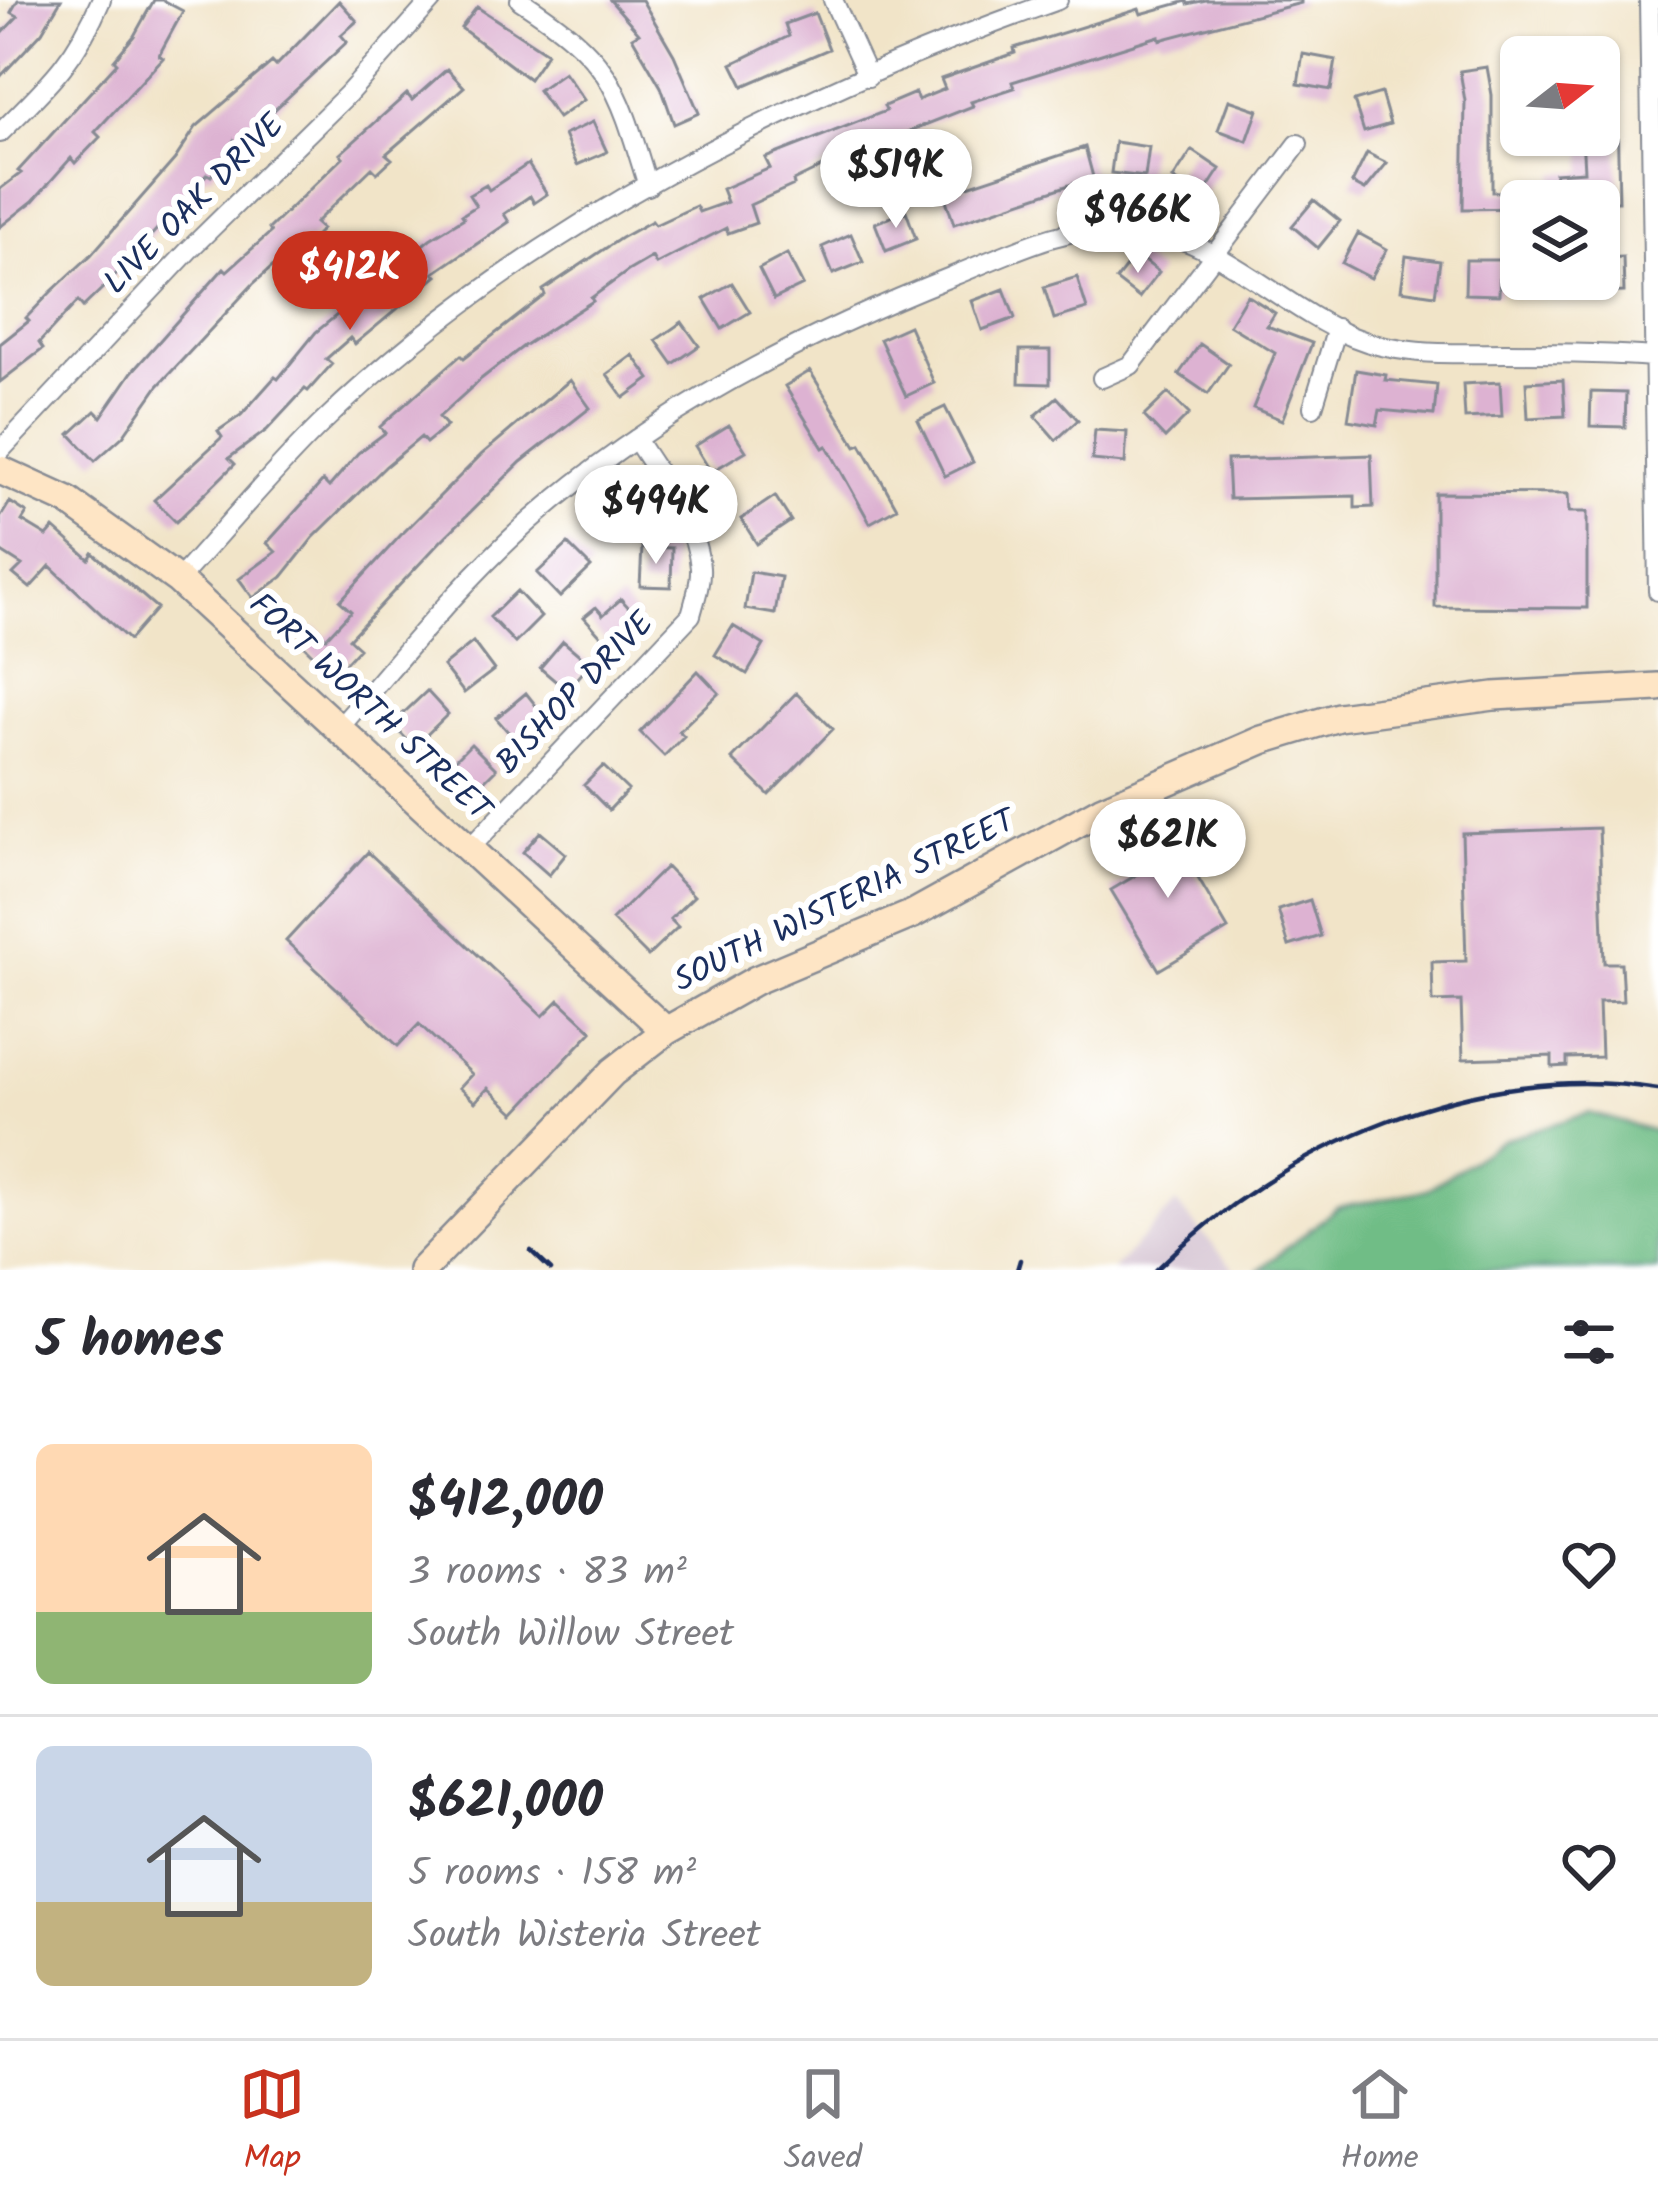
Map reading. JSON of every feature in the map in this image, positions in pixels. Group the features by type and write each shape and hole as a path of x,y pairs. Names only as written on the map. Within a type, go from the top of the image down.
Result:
{"street":[{"path":"0,133 64,69 78,50 100,0"},
{"name":"LIVE OAK DRIVE","path":"0,451 189,250 347,95 432,0"},
{"path":"520,0 586,47 601,65 615,86 648,186"},
{"path":"833,0 868,76"},
{"path":"178,580 320,425 440,322 512,269 648,186 769,122 868,76 1058,0"},
{"path":"1649,0 1658,591"},
{"path":"1102,378 1131,365 1298,144"},
{"path":"338,728 526,524 636,439 757,366 902,297 1022,249 1079,232 1126,227 1167,235 1217,254 1318,321 1392,348 1652,357"},
{"path":"1313,406 1337,328"},
{"name":"BISHOP DRIVE","path":"469,849 691,615 700,567 694,545 636,439"},
{"name":"FORT WORTH STREET","path":"0,470 68,501 178,580 666,1031"},
{"name":"SOUTH WISTERIA STREET","path":"422,1270 571,1114 666,1031 756,980 914,914 1101,810 1262,740 1338,717 1432,703 1658,687"}],"shaded area":[{"path":"1176,1203 1235,1270 1112,1270"}],"green space":[{"path":"1589,1113 1658,1132 1658,1270 1259,1270 1337,1208 1426,1190 1504,1139"}],"building":[{"path":"18,0 61,0 42,32 0,77 0,35 18,16 11,12"},
{"path":"154,0 183,11 159,55 163,58 95,132 100,137 75,163 71,158 33,201 0,227 0,189 21,173 18,171 117,63 114,60"},
{"path":"610,0 642,0 674,55 699,113 674,124 661,87 632,37 639,33"},
{"path":"1206,0 1301,3 1160,40 1159,36 1012,82 1014,88 971,102 973,106 793,181 794,185 750,205 756,223 728,233 726,228 656,264 652,257 481,379 439,417 447,426 426,443 421,437 386,466 313,538 282,577 253,598 239,579 276,552 267,543 323,481 329,487 358,453 385,433 380,427 395,413 461,355 464,358 545,295 543,290 621,238 696,206 699,212 727,202 722,189 770,168 765,158 886,111 884,106 915,93 918,100 945,89 941,79 1015,53 1014,48 1139,9 1141,14"},
{"path":"339,1 357,21 341,35 347,42 238,144 234,140 211,176 207,174 108,283 83,307 78,301 39,343 43,349 0,382 0,344 29,321 26,318 91,255 175,159 196,127 272,62 276,66"},
{"path":"477,7 547,53 529,79 461,28"},
{"path":"815,13 829,49 743,86 732,64 789,36 785,24"},
{"path":"1303,54 1336,60 1331,90 1298,84"},
{"path":"1487,67 1492,95 1492,192 1500,192 1500,208 1463,209 1465,101 1460,71"},
{"path":"447,69 464,87 386,154 392,159 377,173 372,168 315,223 322,229 308,243 304,239 254,283 158,386 123,436 95,461 70,434 95,411 101,417 132,372 224,268 227,271 271,232 343,157 340,154 407,94 412,100"},
{"path":"564,72 584,100 558,118 538,90"},
{"path":"1381,93 1390,124 1364,132 1354,101"},
{"path":"1229,100 1258,110 1247,141 1218,130"},
{"path":"593,122 607,152 577,165 564,135"},
{"path":"1115,142 1149,147 1145,177 1111,173"},
{"path":"1085,147 1093,177 954,224 944,194"},
{"path":"1192,150 1220,169 1201,198 1173,179"},
{"path":"1367,153 1387,163 1365,190 1352,183"},
{"path":"1583,156 1618,156 1619,180 1555,180 1555,173 1584,171"},
{"path":"528,164 547,194 534,203 530,196 504,214 509,222 434,273 437,276 355,344 350,338 326,359 332,364 308,391 229,458 235,464 176,522 154,500 222,437 218,431 278,379 316,332 430,239 464,218 476,206 469,195 486,185 489,190"},
{"path":"1314,200 1340,221 1318,248 1292,226"},
{"path":"906,211 916,239 886,251 875,223"},
{"path":"1358,233 1387,249 1371,278 1342,263"},
{"path":"851,234 863,262 833,274 822,247"},
{"path":"787,254 803,285 774,299 759,269"},
{"path":"1136,254 1159,272 1139,298 1116,280"},
{"path":"1406,256 1440,261 1435,295 1401,290"},
{"path":"1623,257 1624,292 1620,292"},
{"path":"1466,260 1500,260 1499,295 1465,294"},
{"path":"1077,277 1087,309 1054,319 1044,287"},
{"path":"732,283 750,312 722,329 704,299"},
{"path":"1004,289 1015,318 982,330 972,301"},
{"path":"1247,295 1275,313 1267,326 1312,343 1282,420 1253,408 1275,353 1229,325"},
{"path":"682,322 699,346 673,364 656,340"},
{"path":"909,326 934,383 906,396 880,339"},
{"path":"1200,344 1229,364 1208,394 1179,374"},
{"path":"1020,350 1050,350 1050,384 1019,383"},
{"path":"633,355 650,379 624,398 607,374"},
{"path":"1356,370 1386,375 1385,380 1437,385 1434,415 1380,410 1377,425 1348,420"},
{"path":"810,371 856,446 861,444 897,508 870,523 827,446 823,448 785,386"},
{"path":"570,380 590,408 521,462 441,541 349,639 359,648 334,675 301,643 315,628 326,638 351,611 340,601 401,535 482,454"},
{"path":"1563,380 1565,416 1528,418 1526,382"},
{"path":"1500,382 1502,416 1465,418 1463,384"},
{"path":"1591,392 1626,393 1625,427 1590,426"},
{"path":"1168,393 1189,414 1165,438 1144,416"},
{"path":"1057,397 1078,420 1056,440 1035,416"},
{"path":"945,407 973,462 945,476 918,420"},
{"path":"729,425 746,451 711,472 695,446"},
{"path":"1095,430 1127,432 1125,463 1092,460"},
{"path":"1371,455 1373,507 1355,508 1355,496 1229,499 1227,460"},
{"path":"631,483 654,512 629,531 606,502"},
{"path":"1435,493 1568,494 1569,512 1587,512 1587,608 1435,607"},
{"path":"775,496 791,521 757,544 741,519"},
{"path":"10,502 27,513 22,521 47,536 54,528 89,559 93,553 157,608 129,640 50,566 30,588 13,574 22,565 0,551 0,518"},
{"path":"568,544 591,567 560,597 537,573"},
{"path":"642,547 672,548 671,587 640,586"},
{"path":"751,572 781,577 775,614 745,609"},
{"path":"517,591 541,617 515,643 490,617"},
{"path":"621,599 639,619 610,646 584,617 596,607 603,615"},
{"path":"733,626 764,645 747,674 715,655"},
{"path":"563,641 590,664 567,691 540,668"},
{"path":"473,642 494,670 464,693 443,666"},
{"path":"698,671 719,693 679,731 684,736 664,756 640,732"},
{"path":"427,691 448,714 414,747 392,724"},
{"path":"526,693 545,717 516,741 496,718"},
{"path":"796,693 833,729 769,795 732,759"},
{"path":"471,744 496,769 474,791 449,766"},
{"path":"603,766 628,790 609,810 584,785"},
{"path":"1166,824 1228,929 1159,970 1111,890 1145,870 1131,845"},
{"path":"1599,828 1604,963 1621,963 1623,1001 1599,1002 1601,1057 1567,1058 1567,1066 1552,1067 1552,1056 1463,1059 1461,1001 1433,1002 1432,962 1466,961 1462,833"},
{"path":"540,832 566,854 549,875 523,852"},
{"path":"368,852 543,1016 559,1000 592,1031 515,1113 488,1088 475,1102 459,1088 472,1074 419,1024 398,1046 286,941"},
{"path":"666,867 694,896 670,919 678,927 648,956 612,920"},
{"path":"1310,900 1321,936 1289,946 1278,910"}],"railway":[{"path":"1156,1270 1263,1184 1323,1149 1387,1121 1453,1100 1521,1087 1590,1083 1658,1089"},
{"path":"531,1251 551,1270"},
{"path":"1017,1270 1020,1260"}]}
